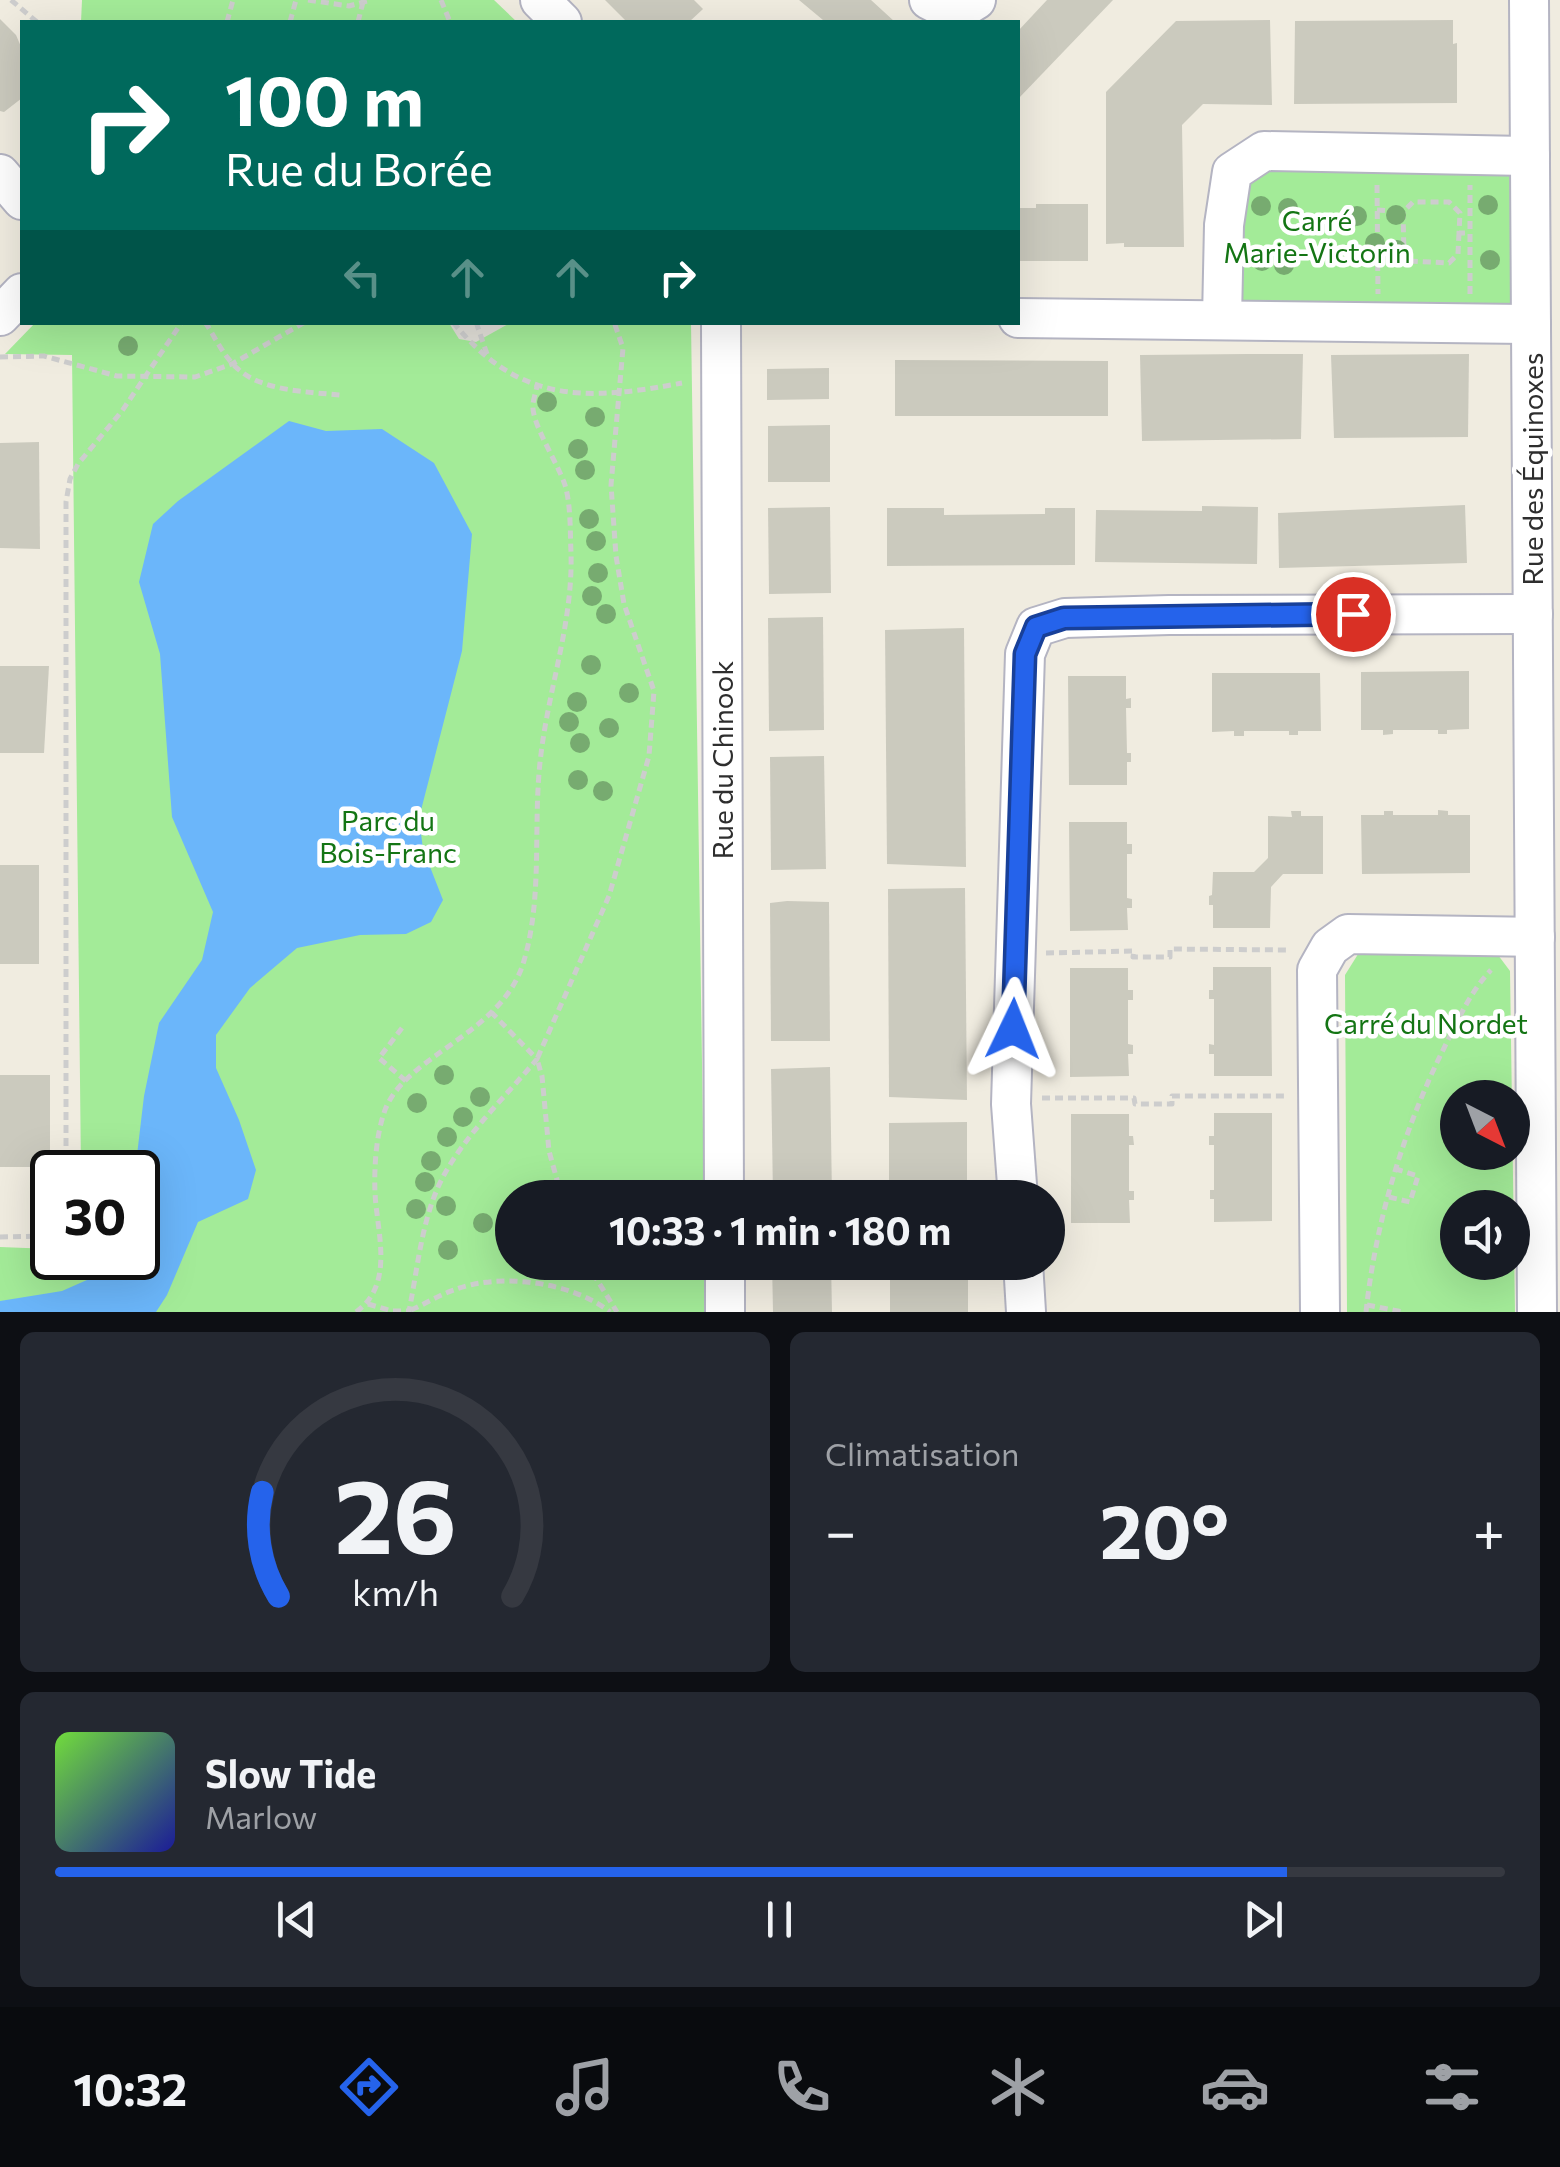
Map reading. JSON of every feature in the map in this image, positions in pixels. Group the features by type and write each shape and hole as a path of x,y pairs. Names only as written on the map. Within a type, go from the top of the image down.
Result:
{"street":[{"path":"540,0 560,20"},
{"path":"929,0 946,10 966,8 976,0"},
{"name":"Rue des Équinoxes","path":"1529,0 1537,1312"},
{"path":"1222,319 1224,225 1232,172 1264,151 1530,156"},
{"path":"0,174 20,198"},
{"path":"0,316 20,295"},
{"path":"1020,318 1531,324"},
{"name":"Rue du Chinook","path":"721,325 724,1180"},
{"path":"1016,1180 1010,1104 1025,654 1036,627 1064,618 1169,615 1533,614"},
{"path":"1320,1312 1317,970 1330,947 1348,934 1535,937"},
{"path":"725,1280 725,1312"},
{"path":"1023,1280 1026,1312"}],"path":[{"path":"12,0 36,20"},
{"path":"308,0 349,6 371,0"},
{"path":"358,20 363,2"},
{"path":"1377,181 1378,298"},
{"path":"1470,184 1470,297"},
{"path":"1378,254 1449,263 1458,250 1460,232 1460,217 1449,202 1413,202 1403,212 1404,255"},
{"path":"1378,210 1403,212"},
{"path":"1460,217 1470,217"},
{"path":"1460,232 1470,233"},
{"path":"1458,250 1470,249"},
{"path":"66,1150 66,502 70,479 78,464 105,433 180,325"},
{"path":"207,325 232,364 249,377 340,395"},
{"path":"0,356 44,356 117,376 195,378 232,364 300,325"},
{"path":"456,325 489,360 514,378 537,386 622,394 682,383"},
{"path":"477,325 489,360"},
{"path":"409,1312 428,1217 443,1177 460,1150 537,1059 610,896 649,756 654,691 624,604 616,556 611,486 624,348 615,325"},
{"path":"356,1312 367,1304 376,1289 382,1262 374,1188 377,1146 386,1108 406,1081 462,1040 505,1000 521,970 530,940 541,750 568,605 571,554 566,488 533,408 537,386"},
{"path":"1038,953 1134,951 1134,957 1170,958 1170,950 1296,950"},
{"path":"1402,1312 1366,1309 1388,1197 1433,1070 1473,990 1500,961"},
{"path":"491,1012 537,1059 549,1151 557,1180"},
{"path":"402,1028 379,1058 406,1081"},
{"path":"1039,1098 1134,1098 1134,1104 1172,1104 1172,1096 1297,1096"},
{"path":"1388,1197 1410,1202 1418,1176 1396,1169"},
{"path":"0,1237 30,1236"},
{"path":"596,1280 614,1312"},
{"path":"367,1304 392,1312 409,1312 457,1288 511,1281 560,1287 594,1298 614,1312"}],"green space":[{"path":"82,0 494,0 515,20 81,20"},
{"name":"Carré Marie-Victorin","path":"1264,151 1530,156 1531,324 1222,319 1224,225"},
{"name":"Parc du Bois-Franc","path":"33,325 691,325 704,1180 495,1180 495,1280 705,1280 706,1312 0,1312 0,1247 30,1248 30,1280 160,1280 160,1150 81,1150 72,355 5,354"},
{"name":"Carré du Nordet","path":"1360,951 1495,951 1510,971 1512,1080 1440,1080 1440,1170 1513,1170 1513,1190 1440,1190 1440,1280 1515,1280 1515,1312 1347,1312 1345,975"}],"shaded area":[{"path":"451,325 506,325 476,342 459,339"}],"water":[{"path":"289,421 326,431 382,429 434,463 472,534 462,651 419,818 423,849 443,900 431,922 406,934 360,935 297,948 250,988 216,1035 216,1068 256,1170 248,1199 198,1222 156,1312 0,1312 0,1301 62,1291 87,1280 160,1280 160,1150 138,1150 144,1096 159,1023 202,960 213,912 172,817 160,654 139,582 153,524 178,501"}],"building":[{"path":"605,0 694,0 703,9 691,20 625,20"},
{"path":"799,0 871,0 893,20 823,20"},
{"path":"1047,0 1113,0 1020,97 1020,29"},
{"path":"0,19 20,44 20,100 0,111"},
{"path":"1270,20 1272,105 1203,104 1182,125 1184,247 1106,244 1106,92 1176,21"},
{"path":"1453,20 1457,103 1294,104 1295,21"},
{"path":"1036,204 1088,204 1088,261 1020,261 1020,208 1036,208"},
{"path":"1303,354 1301,439 1142,441 1140,355"},
{"path":"1469,354 1468,437 1334,438 1331,355"},
{"path":"895,360 1108,361 1108,416 895,416"},
{"path":"829,368 829,399 767,400 767,369"},
{"path":"830,425 830,482 768,482 768,426"},
{"path":"39,442 40,549 0,548 0,443"},
{"path":"1465,505 1467,563 1279,568 1278,513"},
{"path":"1202,506 1258,507 1257,564 1095,562 1096,510 1202,511"},
{"path":"830,507 831,593 769,594 768,508"},
{"path":"887,508 944,508 944,515 1045,514 1045,508 1075,508 1075,565 887,566"},
{"path":"823,617 824,730 769,731 768,618"},
{"path":"964,628 966,867 887,864 885,630"},
{"path":"0,666 49,666 44,753 0,753"},
{"path":"1469,671 1469,729 1447,730 1447,734 1438,734 1438,730 1393,730 1393,734 1383,735 1383,730 1361,730 1361,672"},
{"path":"1212,673 1320,673 1321,731 1289,735 1289,731 1244,731 1244,736 1234,736 1234,731 1212,732"},
{"path":"1068,676 1126,676 1126,699 1131,698 1131,708 1126,708 1127,753 1131,753 1127,785 1069,785"},
{"path":"824,756 826,869 771,870 770,757"},
{"path":"1438,810 1448,811 1448,815 1470,815 1470,873 1362,874 1361,815 1393,811 1393,815 1438,815"},
{"path":"1291,811 1301,811 1301,816 1323,816 1323,874 1283,874 1271,887 1270,928 1213,928 1209,896 1213,872 1254,872 1268,858 1268,816 1292,817"},
{"path":"1069,822 1127,822 1127,844 1132,844 1132,854 1127,854 1127,898 1132,899 1132,908 1127,908 1128,930 1070,931"},
{"path":"0,865 39,865 39,964 0,964"},
{"path":"965,888 967,1100 889,1097 888,889"},
{"path":"829,902 830,1041 771,1041 770,903"},
{"path":"1213,967 1271,967 1272,1076 1214,1076 1214,1054 1209,1054 1209,1044 1214,1045 1214,999 1209,999"},
{"path":"1070,968 1128,968 1128,990 1133,990 1133,1000 1128,1000 1128,1044 1133,1045 1133,1054 1128,1054 1129,1076 1070,1077"},
{"path":"830,1067 832,1180 773,1180 771,1069"},
{"path":"0,1075 50,1075 50,1150 30,1150 30,1167 0,1167"},
{"path":"1214,1113 1272,1113 1272,1221 1214,1222 1210,1190 1214,1190 1214,1145 1209,1145 1209,1136 1214,1136"},
{"path":"1071,1114 1129,1114 1129,1136 1133,1136 1134,1145 1129,1145 1129,1191 1134,1191 1134,1200 1129,1200 1130,1223 1071,1223"},
{"path":"967,1122 967,1180 889,1180 889,1123"},
{"path":"772,1280 831,1280 832,1312 773,1312"},
{"path":"890,1280 968,1280 968,1312 890,1312"}],"route":[{"path":"1013,1029 1025,654 1036,627 1064,618 1353,614"}]}
